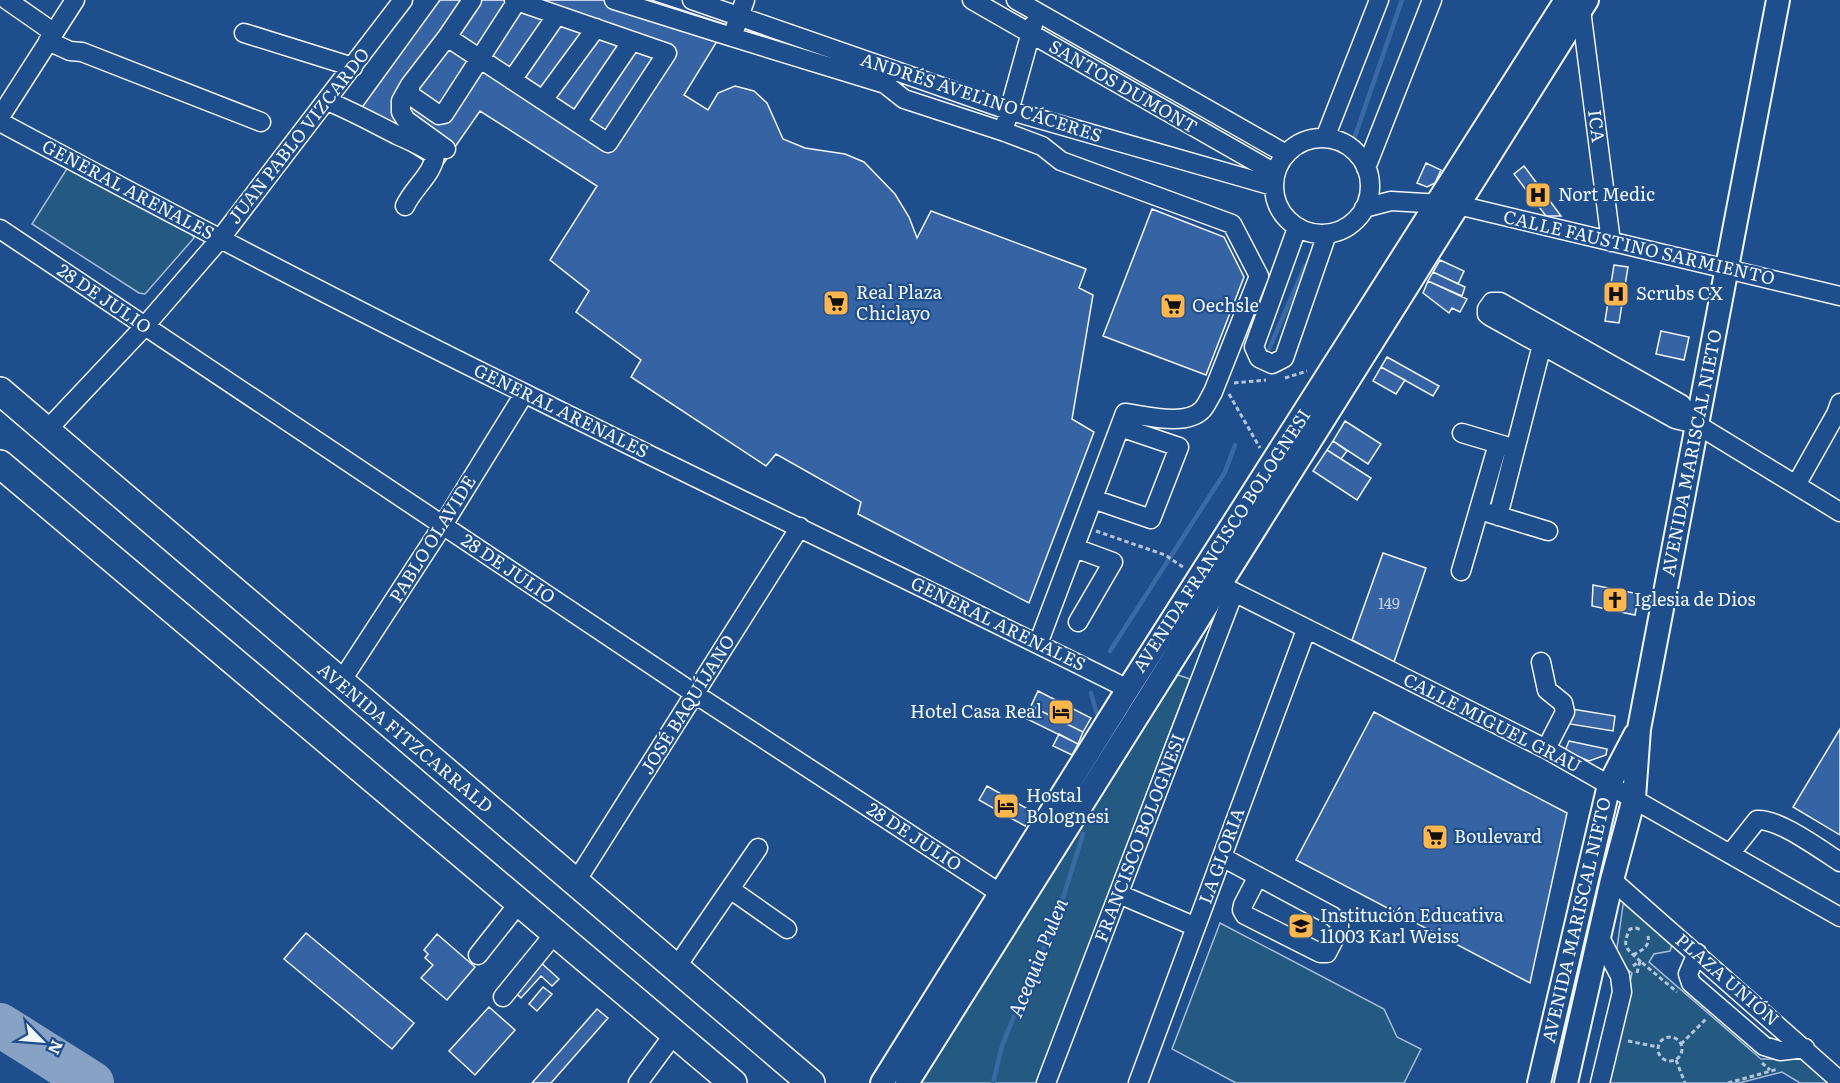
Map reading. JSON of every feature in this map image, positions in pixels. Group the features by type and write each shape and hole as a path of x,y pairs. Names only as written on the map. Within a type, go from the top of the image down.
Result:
{"highway":[{"name":"AVENIDA FITZCARRALD","path":"0,391 811,1083"},
{"path":"0,464 733,1083"}],"main road":[{"name":"AVENIDA MARISCAL NIETO","path":"1566,1083 1612,880 1634,798 1639,729 1778,0"},
{"name":"AVENIDA FRANCISCO BOLOGNESI","path":"882,1083 1009,899 1209,580 1578,3"},
{"name":"AVENIDA FRANCISCO BOLOGNESI","path":"907,1083 1128,688 1209,580 1275,459 1448,204"},
{"name":"AVENIDA MARISCAL NIETO","path":"1539,1083 1609,785 1639,729"}],"street":[{"path":"7,0 70,51 82,52 261,122"},
{"path":"0,117 75,0"},
{"name":"JUAN PABLO VIZCARDO","path":"47,430 144,327 220,239 403,0"},
{"path":"446,148 406,120 401,112 401,101 410,85 472,0"},
{"path":"614,0 885,84 904,99 1042,146 1061,161 1232,224 1259,276 1213,392 1203,409 1189,418 1125,413 1038,644"},
{"name":"ANDRÉS AVELINO CÁCERES","path":"692,0 742,8 1008,110 1274,180"},
{"name":"SANTOS DUMONT","path":"972,0 1274,180"},
{"name":"SANTOS DUMONT","path":"1016,0 1039,6 1286,154"},
{"path":"1325,138 1379,0"},
{"path":"1366,168 1432,0"},
{"path":"410,85 410,94 432,112 439,115 444,114 480,58 516,1 667,53 608,143 480,58 447,37"},
{"name":"ICA","path":"1578,3 1611,242"},
{"path":"1005,132 1008,110 1039,6"},
{"path":"732,37 742,8"},
{"path":"512,80 557,15"},
{"path":"543,100 596,28"},
{"path":"244,33 353,67"},
{"path":"577,122 632,41"},
{"path":"327,101 356,112 435,155 434,164 413,190 405,206"},
{"name":"GENERAL ARENALES","path":"0,122 220,239 524,394 1128,688"},
{"path":"1325,138 1350,147 1360,156 1366,168 1370,186 1364,208 1355,221 1342,230 1327,234 1312,234 1297,228 1287,220 1275,199 1274,180 1286,154 1297,145 1311,139 1325,138"},
{"name":"CALLE FAUSTINO SARMIENTO","path":"1370,186 1840,296"},
{"name":"CALLE FAUSTINO SARMIENTO","path":"1364,208 1391,201 1448,204"},
{"path":"1297,228 1254,347 1259,358 1272,364 1284,358 1327,234"},
{"name":"28 DE JULIO","path":"0,229 695,694 1009,899"},
{"path":"1696,424 1681,404 1500,302 1492,302 1489,305 1487,314 1491,317 1675,419 1696,424 1840,512"},
{"path":"1498,516 1542,345"},
{"name":"PABLO OLAVIDE","path":"340,683 443,525 524,394"},
{"path":"1796,485 1840,403"},
{"path":"1094,499 1150,519 1179,447 1120,427"},
{"path":"1462,433 1516,449"},
{"path":"1461,571 1497,444"},
{"path":"1478,510 1548,531"},
{"name":"JOSÉ BAQUÍJANO","path":"575,883 800,527"},
{"path":"1075,548 1113,562 1078,622"},
{"name":"CALLE MIGUEL GRAU","path":"1209,580 1546,749 1840,917"},
{"name":"FRANCISCO BOLOGNESI","path":"1046,1083 1119,894 1209,580"},
{"name":"LA GLORIA","path":"1138,1083 1306,630"},
{"path":"1541,662 1547,690 1563,703 1565,712 1546,749"},
{"path":"1730,854 1748,829 1757,820 1765,819 1777,823 1840,862"},
{"path":"675,969 758,848"},
{"path":"1222,857 1258,876 1336,918 1339,922 1339,930 1327,953 1320,953 1245,915 1242,910 1243,905 1258,876"},
{"name":"PLAZA UNIÓN","path":"1612,880 1840,1081"},
{"path":"730,889 787,929"},
{"path":"1119,894 1196,927"},
{"path":"478,955 519,903"},
{"path":"503,997 555,933"},
{"path":"1599,936 1627,980 1600,1083"},
{"path":"1697,953 1689,967 1691,982 1764,1046 1780,1051 1805,1048"},
{"path":"638,1083 674,1034"}],"path":[{"path":"1229,394 1261,450 1275,459"},
{"path":"1083,526 1165,555 1209,580"},
{"path":"1633,955 1645,948 1649,942 1648,936 1636,928 1630,929 1625,943 1627,949 1633,955 1640,961 1682,996"},
{"path":"1627,980 1640,961"},
{"path":"1627,980 1640,961"},
{"path":"1681,1044 1719,1006"},
{"path":"1611,1037 1658,1047"},
{"path":"1665,1038 1675,1038 1681,1044 1682,1052 1676,1060 1665,1061 1658,1053 1658,1047 1665,1038"},
{"path":"1676,1060 1685,1083"},
{"path":"1761,1062 1770,1070"},
{"path":"1728,1083 1780,1068"}],"shaded area":[{"path":"68,167 190,231 194,238 145,294 139,293 32,224"},
{"path":"1172,673 1190,679 1037,1083 913,1083"},
{"path":"1631,903 1674,939 1670,951 1654,954 1649,962 1761,1059 1802,1059 1829,1083 1800,1083 1782,1072 1739,1083 1608,1083 1632,973 1623,966 1616,955 1623,905"},
{"path":"1220,923 1384,1009 1397,1037 1421,1049 1404,1083 1236,1083 1172,1049"}],"building":[{"name":"Real Plaza Chiclayo","path":"440,0 651,0 727,25 684,95 708,110 718,93 735,86 754,91 767,103 783,139 805,148 845,154 864,162 895,194 909,217 917,238 931,211 1086,269 1079,288 1093,295 1072,419 1094,432 1029,603 858,514 861,502 776,454 766,466 631,377 641,360 576,312 589,291 550,260 597,186 480,111 439,170 355,117"},
{"path":"1426,163 1441,170 1435,183 1427,187 1417,183"},
{"name":"Nort Medic","path":"1524,166 1561,216 1546,216 1514,174"},
{"name":"Oechsle","path":"1152,209 1224,237 1244,277 1206,375 1103,336"},
{"path":"1440,260 1464,271 1458,284 1433,272"},
{"name":"Scrubs CX","path":"1614,265 1628,267 1619,323 1605,321"},
{"path":"1433,272 1465,287 1462,296 1428,281"},
{"path":"1428,281 1467,299 1460,312 1452,308 1449,313 1423,293"},
{"path":"1661,331 1689,337 1684,360 1656,354"},
{"path":"1387,357 1439,386 1433,396 1381,367"},
{"path":"1381,367 1405,380 1396,394 1373,381"},
{"path":"1345,421 1381,444 1368,464 1333,441"},
{"path":"1333,441 1347,451 1341,459 1327,450"},
{"path":"1327,450 1371,478 1357,500 1313,471"},
{"path":"1383,553 1426,568 1394,662 1352,640"},
{"name":"Iglesia de Dios","path":"1593,585 1639,594 1635,615 1592,606"},
{"name":"Hotel Casa Real","path":"1038,691 1091,718 1083,732 1031,706"},
{"path":"1031,706 1083,732 1078,744 1025,718"},
{"path":"1572,709 1615,716 1613,731 1570,724"},
{"name":"Boulevard","path":"1374,712 1567,813 1530,983 1296,860"},
{"path":"1840,729 1840,835 1793,807"},
{"path":"1059,734 1078,744 1072,755 1053,746"},
{"path":"1569,741 1607,749 1606,755 1589,761 1565,751"},
{"name":"Hostal Bolognesi","path":"987,786 1033,812 1025,826 979,800"},
{"path":"306,933 414,1023 392,1049 284,959"},
{"path":"437,934 475,967 447,1000 421,978 433,965 425,958 428,954 424,950"},
{"path":"539,961 559,979 552,986 541,976 521,998 513,990"},
{"path":"543,987 552,994 537,1011 529,1004"},
{"path":"489,1007 515,1030 475,1075 449,1051"},
{"path":"597,1009 608,1018 551,1083 532,1083"}],"waterway":[{"name":"Acequia Pulen","path":"1354,139 1402,0"},
{"name":"Acequia Pulen","path":"1269,349 1305,266"},
{"name":"Acequia Pulen","path":"1110,651 1225,472 1235,445"},
{"name":"Acequia Pulen","path":"1091,693 1097,714"},
{"name":"Acequia Pulen","path":"993,1083 1002,1046 1033,969 1054,927 1083,834"}],"taxiway":[{"path":"0,1025 92,1083"}],"place":[{"name":"Nort Medic","path":"1538,195"},
{"name":"Scrubs CX","path":"1616,294"},
{"name":"Real Plaza Chiclayo","path":"836,303"},
{"name":"Oechsle","path":"1173,306"},
{"name":"Iglesia de Dios","path":"1615,600"},
{"name":"Hotel Casa Real","path":"1061,712"},
{"name":"Hostal Bolognesi","path":"1006,806"},
{"name":"Boulevard","path":"1435,837"},
{"name":"Institución Educativa 11003 Karl Weiss","path":"1301,926"}]}
